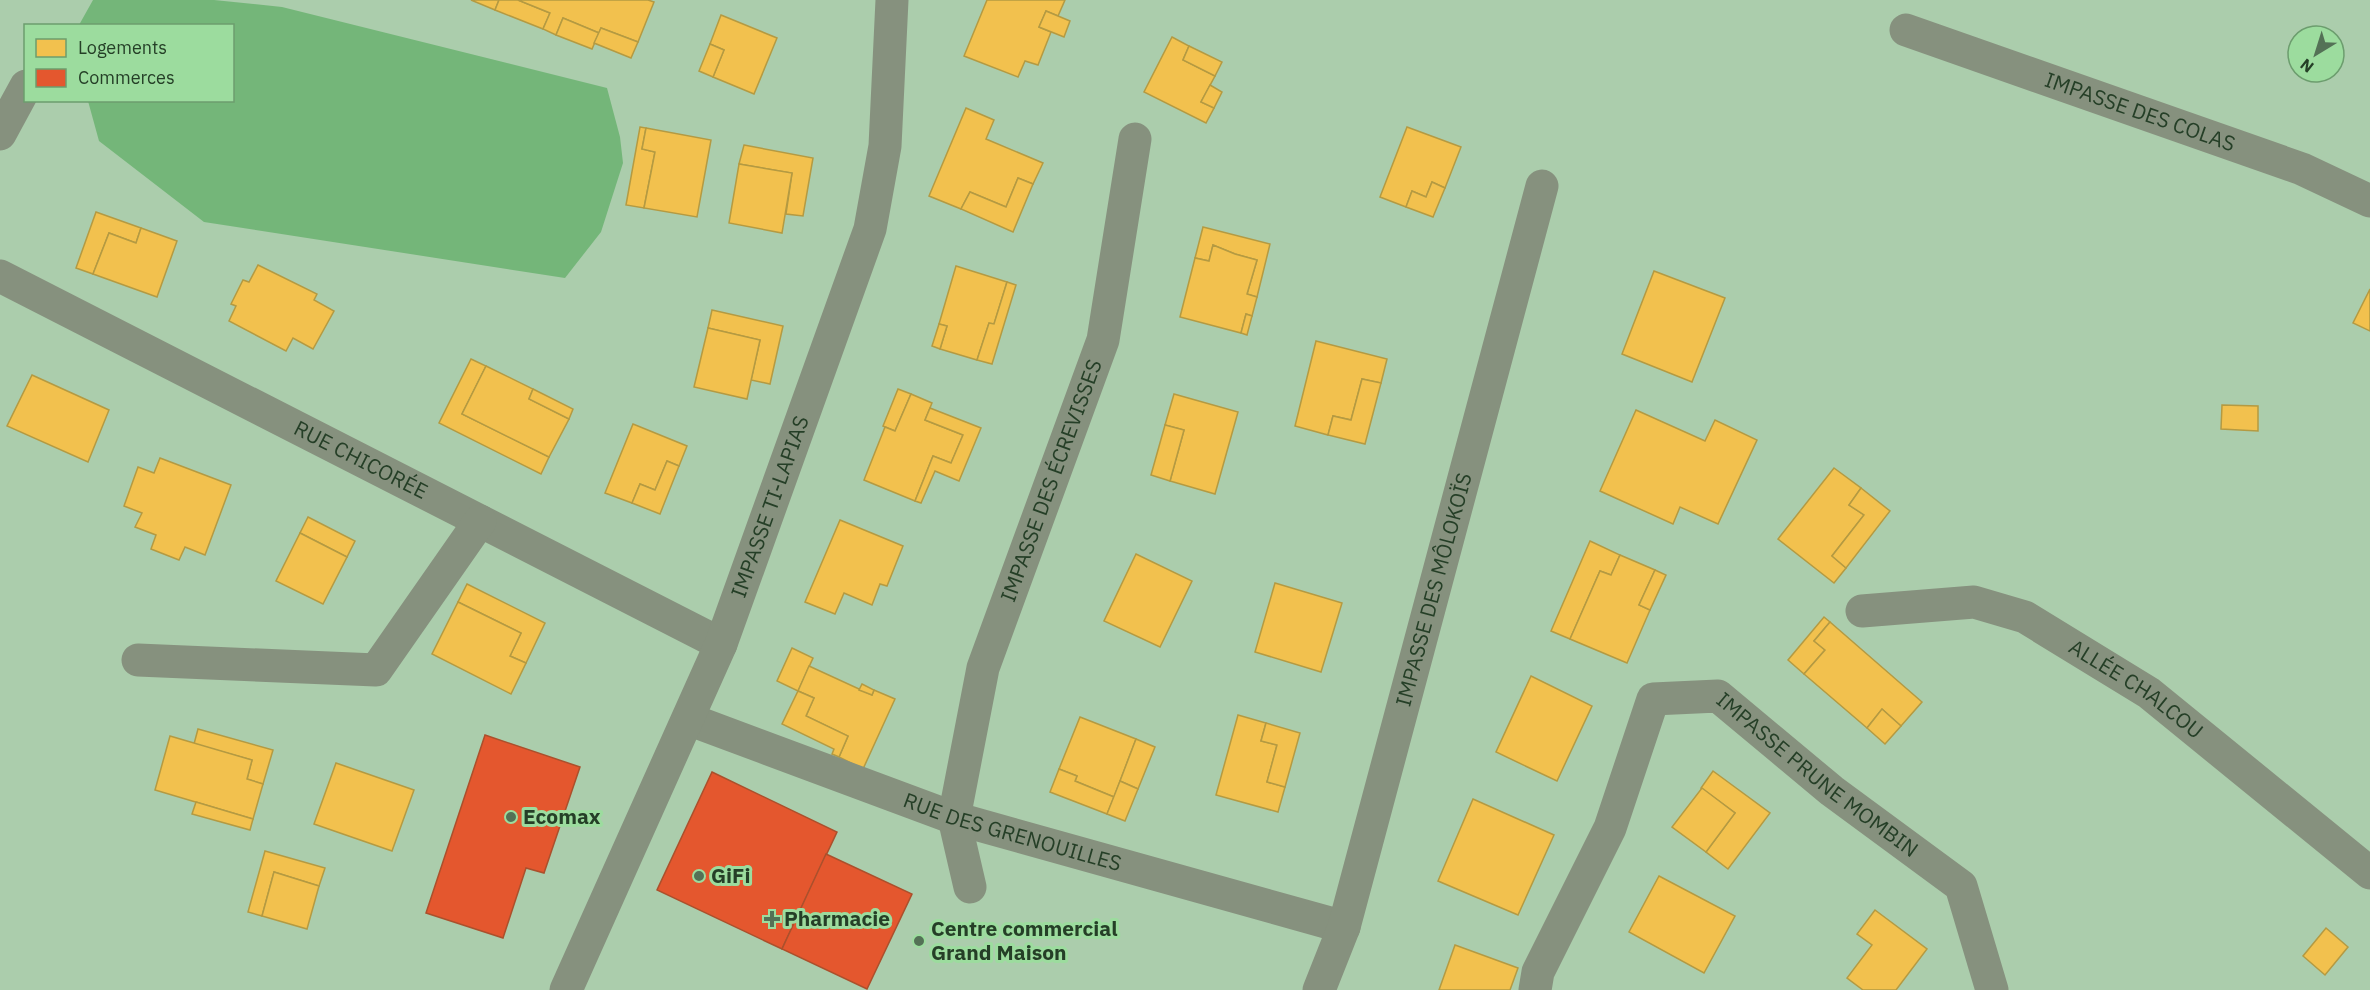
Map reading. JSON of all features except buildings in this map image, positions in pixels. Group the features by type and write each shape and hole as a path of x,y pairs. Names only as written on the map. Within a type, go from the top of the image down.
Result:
{"street":[{"name":"IMPASSE TI-LAPIAS","path":"566,990 721,644 870,230 885,146 892,0"},
{"name":"IMPASSE DES COLAS","path":"1906,30 2302,168 2370,201"},
{"path":"0,134 24,90"},
{"name":"IMPASSE DES ÉCREVISSES","path":"954,818 983,668 1103,340 1136,139"},
{"name":"IMPASSE DES MÔLOKOÏS","path":"1319,990 1344,927 1542,186"},
{"name":"RUE CHICORÉE","path":"0,276 721,644"},
{"path":"138,660 376,670 480,521"},
{"name":"ALLÉE CHALCOU","path":"1862,612 1974,602 2025,617 2149,693 2370,873"},
{"name":"IMPASSE PRUNE MOMBIN","path":"1535,990 1538,972 1610,828 1653,699 1718,696 1832,791 1961,886 1992,990"},
{"name":"RUE DES GRENOUILLES","path":"687,719 954,818 1344,927"},
{"path":"954,818 970,887"}],"shaded area":[{"path":"93,0 214,0 282,7 607,88 620,137 623,163 601,232 565,278 204,222 99,141 88,102 234,102 234,24 80,24"}],"place":[{"name":"Ecomax","path":"511,817"},
{"name":"GiFi","path":"699,876"},
{"name":"Pharmacie","path":"772,919"},
{"name":"Centre commercial Grand Maison","path":"919,941"}]}
